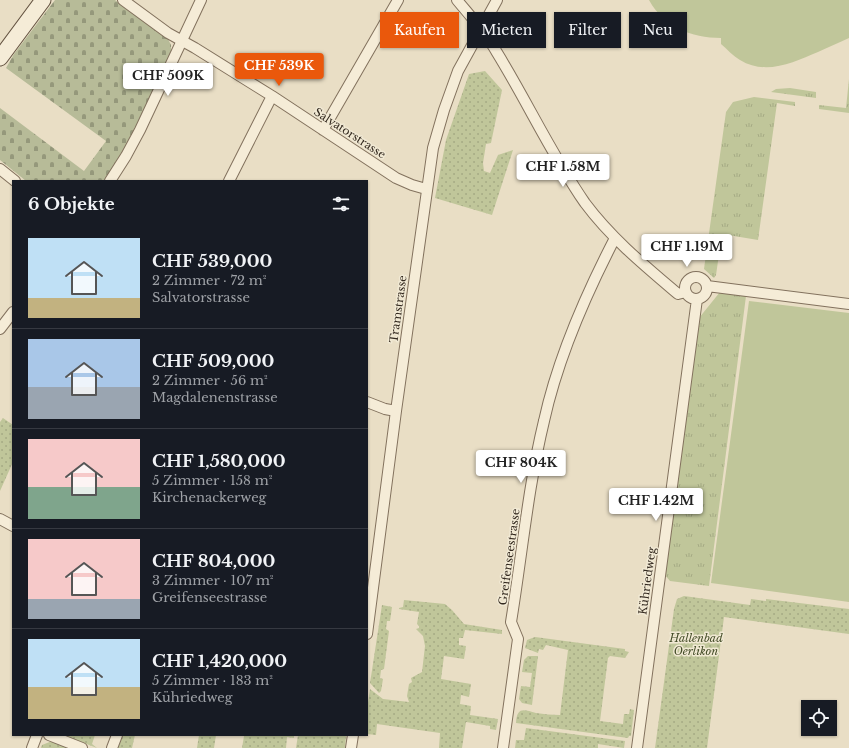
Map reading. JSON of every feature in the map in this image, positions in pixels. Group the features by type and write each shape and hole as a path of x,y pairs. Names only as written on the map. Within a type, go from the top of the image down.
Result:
{"street":[{"path":"0,58 43,0"},
{"name":"Salvatorstrasse","path":"123,0 168,33 272,96 396,178 426,189"},
{"path":"111,180 140,130 183,42 201,0"},
{"path":"323,130 398,0"},
{"path":"457,0 467,12"},
{"name":"Tramstrasse","path":"490,12 497,0"},
{"name":"Tramstrasse","path":"368,626 426,189 433,148 444,110 458,71 471,48"},
{"path":"495,48 557,158 586,203 615,238 678,294 686,292"},
{"path":"230,180 272,96"},
{"path":"0,170 14,180"},
{"name":"Greifenseestrasse","path":"503,748 518,639 512,622 532,479 544,420 569,340 594,279 615,238"},
{"path":"694,277 701,277 706,282 707,286 704,296 697,299 690,297 686,292 686,283 689,279 694,277"},
{"path":"707,286 849,304"},
{"name":"Kühriedweg","path":"637,748 697,299"},
{"path":"0,329 12,313"},
{"path":"368,402 384,409 396,411"},
{"path":"32,748 37,736"},
{"path":"52,736 82,748"},
{"path":"112,748 117,736"},
{"path":"351,748 353,736"}],"green space":[{"path":"55,0 115,0 168,39 171,45 171,54 138,126 122,155 105,180 25,180 0,160 0,108 84,171 106,141 6,68 14,54"},
{"path":"649,0 849,0 849,38 790,63 780,66 760,67 750,65 735,57 721,44 721,38 699,36 687,32 687,12 658,12"},
{"path":"485,71 502,90 491,143 486,144 483,163 484,171 490,173 498,155 513,150 492,215 435,198 446,140 469,74"},
{"path":"849,79 849,113 819,109 819,105 846,108"},
{"path":"790,88 816,92 816,98 771,92 776,89"},
{"path":"754,97 795,102 795,106 777,103 758,240 722,234 716,275 714,278 704,269 726,112 733,102"},
{"path":"720,292 746,296 709,586 670,581 664,574 699,318"},
{"path":"749,301 849,313 849,602 711,583"},
{"path":"3,418 12,424 12,464 0,491 0,422"},
{"name":"Hallenbad Oerlikon","path":"684,596 750,605 751,599 766,601 766,599 849,609 849,634 724,617 707,748 655,748 674,609 677,599"},
{"path":"404,600 445,604 464,624 502,630 502,634 465,630 463,638 459,638 459,645 466,646 464,659 444,656 441,679 471,684 469,697 461,695 460,704 471,706 470,715 498,719 496,730 490,729 490,726 466,722 462,748 439,748 440,733 377,724 376,735 368,734 368,702 370,689 383,699 409,702 407,696 409,684 412,682 411,678 422,672 425,646 423,636 416,629 419,628 417,624 419,612 399,609 403,607"},
{"path":"382,605 392,607 390,621 387,621 386,629 389,631 384,669 381,670 380,678 383,679 381,691 379,693 370,683"},
{"path":"535,637 625,649 625,651 629,652 625,658 610,656 608,658 600,721 623,724 624,714 629,714 630,709 634,710 631,736 628,738 516,723 518,714 522,710 542,714 560,715 568,650 546,645 543,650 539,649 538,653 525,648 527,640"},
{"path":"528,656 538,656 532,705 522,703 519,699 521,686 530,687 532,673 522,672 524,660"},
{"path":"526,728 625,741 624,748 598,744 598,748 515,748 516,740 524,740"},
{"path":"66,736 95,736 92,744 97,748"},
{"path":"116,736 135,736 132,748 115,748"},
{"path":"199,736 216,736 214,748 197,748"},
{"path":"244,736 294,736 294,738 287,737 286,748 242,748"},
{"path":"298,736 346,736 345,748 296,748"},
{"path":"52,741 68,748 41,748 42,745"}]}
